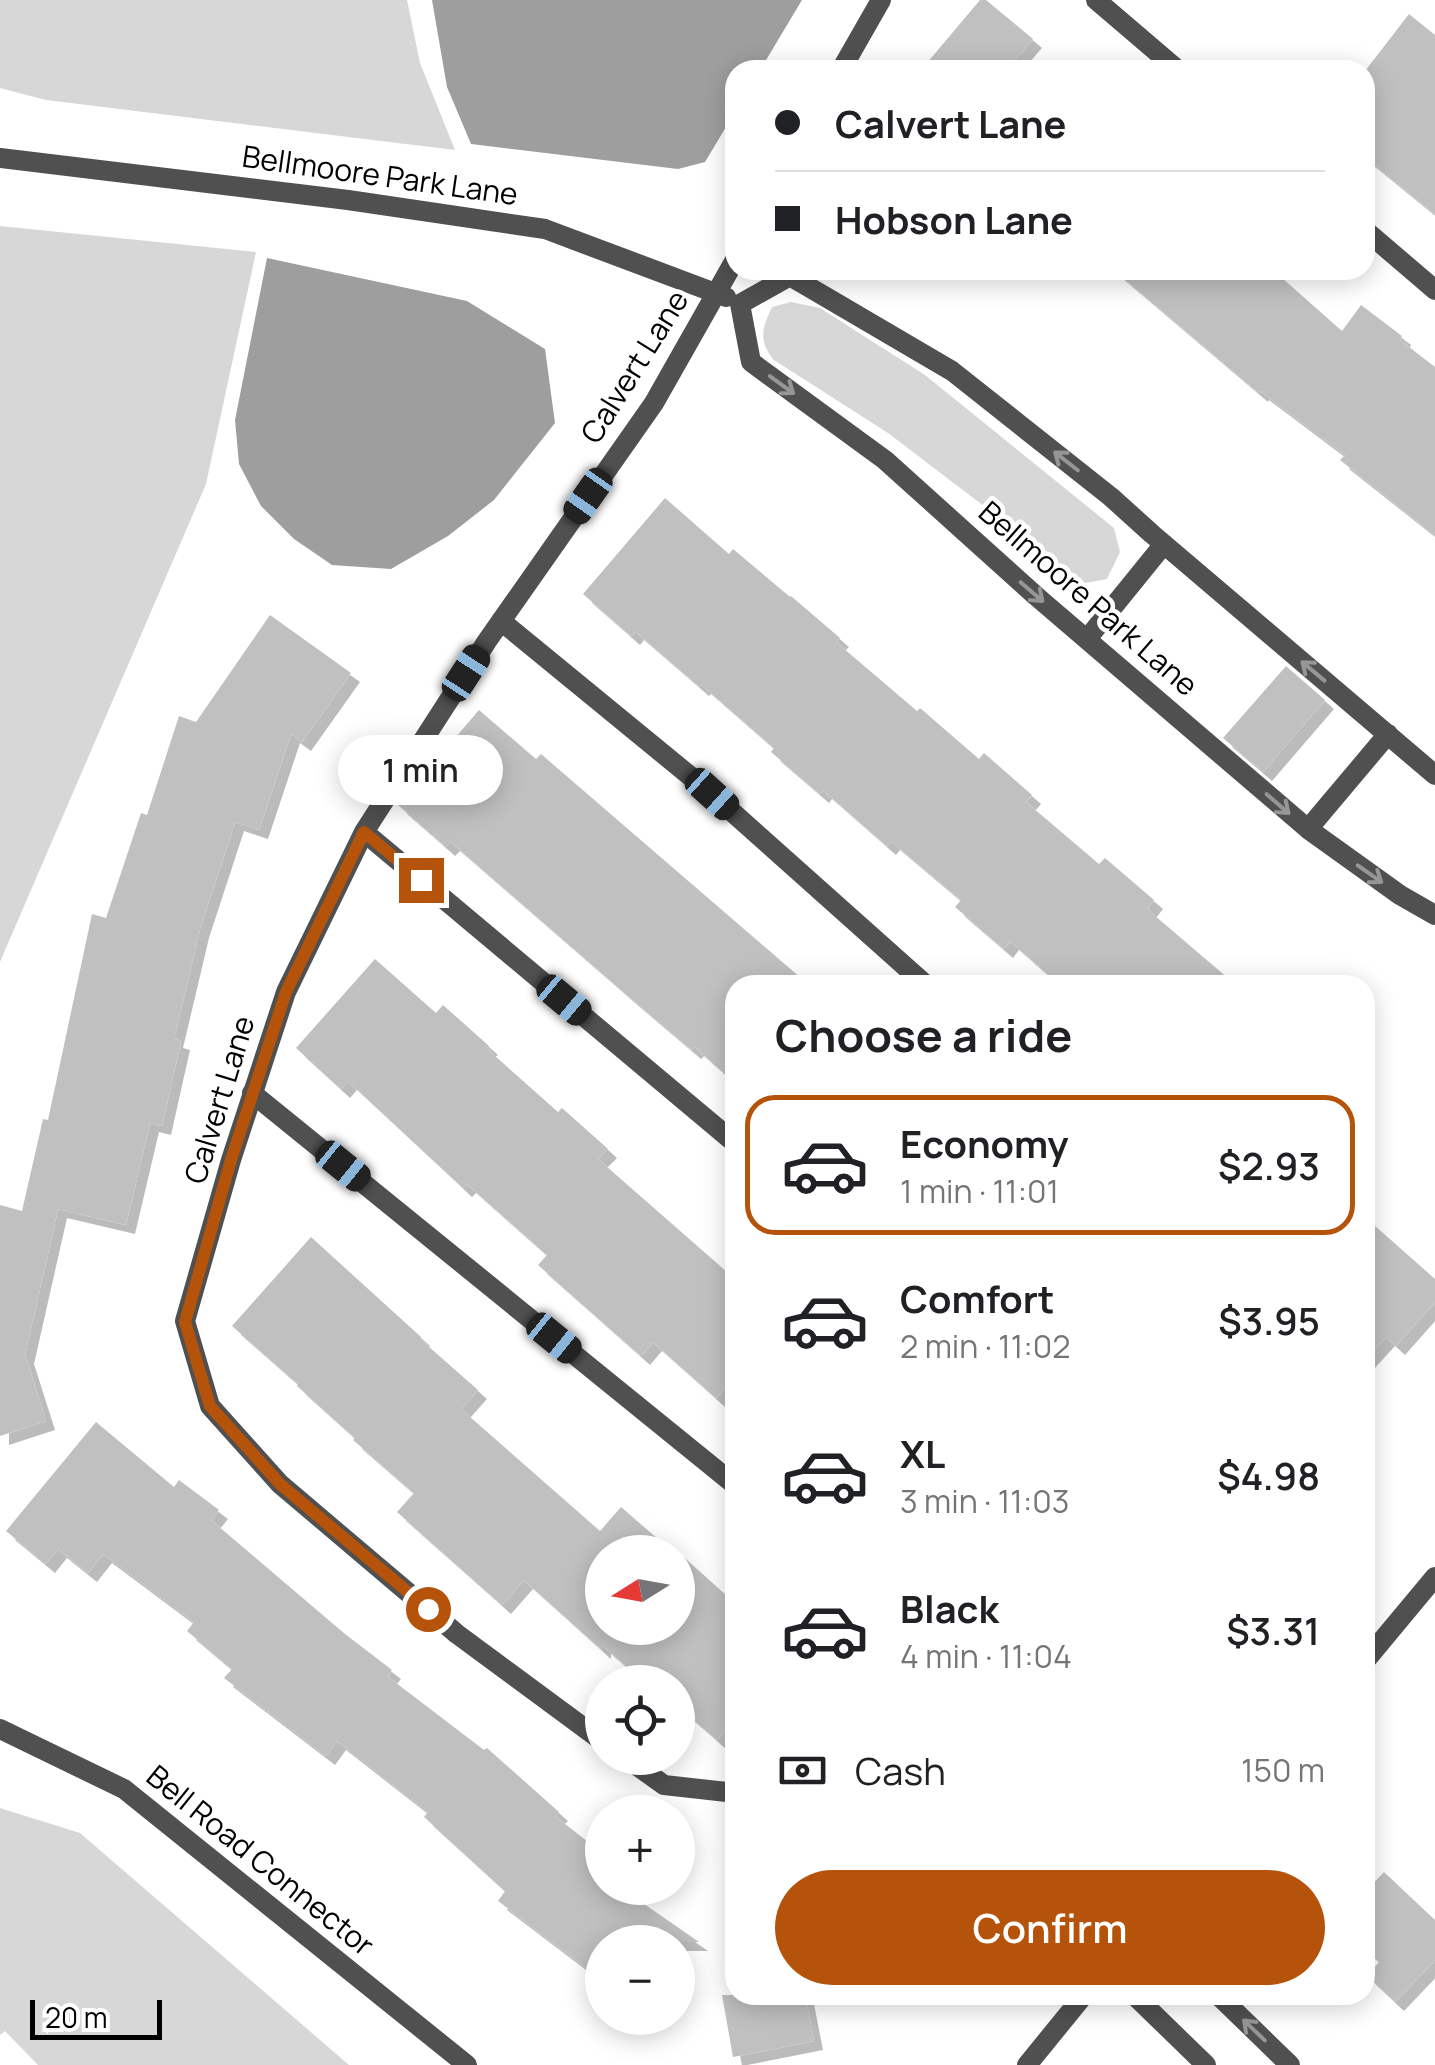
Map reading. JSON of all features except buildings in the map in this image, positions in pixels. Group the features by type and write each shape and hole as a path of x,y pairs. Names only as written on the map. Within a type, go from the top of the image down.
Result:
{"street":[{"path":"847,60 880,0"},
{"path":"1096,0 1166,60"},
{"name":"Bellmoore Park Lane","path":"0,158 348,200 545,229 740,304 751,362 885,460 1308,830 1435,914"},
{"path":"1375,239 1435,290"},
{"name":"Calvert Lane","path":"585,1727 458,1634 280,1484 210,1406 185,1322 286,992 364,832 501,621 654,403 725,278"},
{"path":"740,304 783,280"},
{"path":"797,280 952,371 1111,497 1435,775"},
{"path":"1087,639 1164,544"},
{"path":"501,621 712,794 915,975"},
{"path":"1308,830 1388,734"},
{"path":"364,832 725,1135"},
{"path":"252,1093 725,1477"},
{"path":"1375,1649 1435,1577"},
{"name":"Bell Road Connector","path":"0,1729 124,1789 467,2065"},
{"path":"650,1775 664,1785 725,1792"},
{"path":"1028,2065 1076,2005"},
{"path":"1144,2005 1206,2065"},
{"path":"1228,2005 1290,2065"}],"shaded area":[{"path":"0,0 407,0 420,63 455,150 46,100 0,88"},
{"path":"432,0 802,0 766,60 725,60 725,129 705,162 678,169 471,144 447,87"},
{"path":"0,226 256,252 206,484 0,962"},
{"path":"267,258 467,301 545,349 555,423 494,500 448,536 391,569 332,565 294,539 261,506 239,464 235,420"},
{"path":"791,302 820,308 925,375 1114,528 1120,552 1107,579 1080,584 888,433 774,360 764,340 766,321 772,307"},
{"path":"0,1808 80,1833 349,2065 38,2065 5,2031 0,2035"}],"route":[{"path":"421,880 364,832 286,992 231,1160 185,1322 210,1406 280,1484 428,1609"}]}
